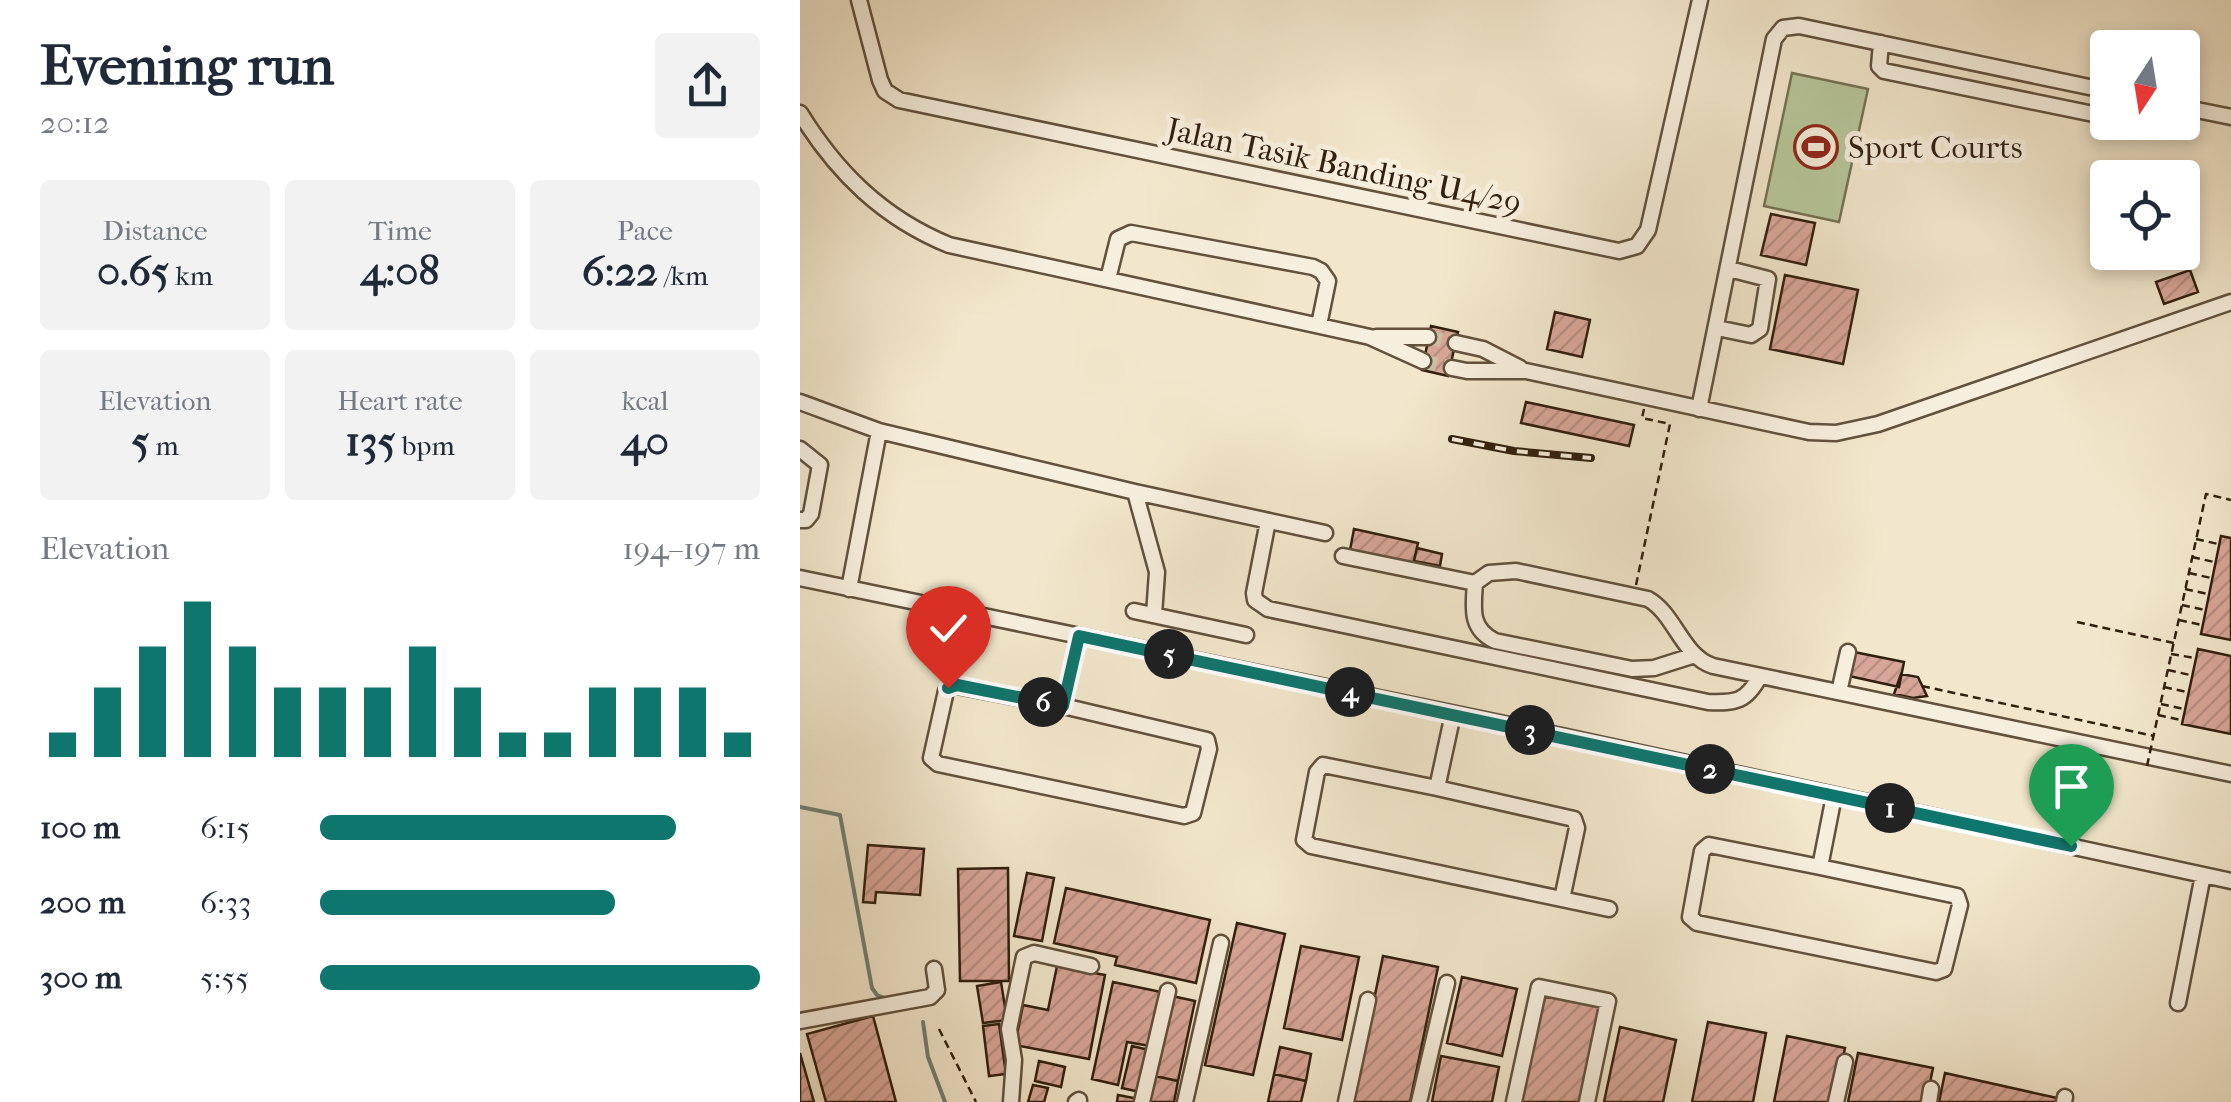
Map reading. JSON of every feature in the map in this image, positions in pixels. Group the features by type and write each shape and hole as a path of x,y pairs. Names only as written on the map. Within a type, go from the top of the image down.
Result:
{"street":[{"name":"Jalan Tasik Banding U4/29","path":"859,0 880,80 885,91 899,100 1619,251 1637,246 1648,230 1700,0"},
{"path":"1699,409 1774,38 1783,28 1799,26 2090,87"},
{"path":"1881,44 1879,66 1884,70 2090,113"},
{"path":"2200,111 2231,117"},
{"path":"800,113 840,170 872,201 905,224 948,245 1370,337 1423,362"},
{"path":"1108,279 1118,239 1142,232 1314,267 1328,281 1320,325"},
{"path":"1717,328 1752,335 1760,330 1768,279 1729,269"},
{"path":"1452,368 1526,372 1810,432 1836,434 1859,430 2231,302"},
{"path":"1370,337 1428,337"},
{"path":"1456,343 1483,350 1526,372"},
{"path":"800,402 879,431 1325,534"},
{"path":"849,589 879,431"},
{"path":"800,449 820,465 811,514 800,520"},
{"path":"1135,492 1157,572 1154,616"},
{"path":"1268,521 1254,593 1255,600 1268,609 1708,702 1740,700 1751,692 1760,676"},
{"path":"1343,556 1475,584"},
{"path":"1475,584 1489,573 1516,571 1648,599 1659,606 1704,663 2231,774"},
{"path":"800,578 2231,881"},
{"path":"1475,584 1474,618 1484,636 1495,641 1632,670 1654,668 1694,655"},
{"path":"1134,611 1246,635"},
{"path":"1063,706 1079,636"},
{"path":"1839,692 1848,652"},
{"path":"952,685 1063,706 1207,740 1210,749 1193,813 1184,816 938,764 931,758 946,692 952,685"},
{"path":"1437,788 1453,714"},
{"path":"1562,899 1576,828 1574,819 1323,765 1317,772 1304,840 1311,846 1609,909"},
{"path":"1820,866 1834,796"},
{"path":"1709,844 1820,866 1957,896 1960,905 1944,969 1936,972 1697,923 1690,917 1702,851 1709,844"},
{"path":"2178,1003 2203,875"},
{"path":"1186,1102 1221,943"},
{"path":"1011,1102 1014,1060 1008,1029 1024,957 1034,953 1090,966"},
{"path":"800,1021 930,997 937,990 934,968"},
{"path":"1420,1102 1446,983"},
{"path":"1514,1102 1539,987 1608,1001 1587,1102"},
{"path":"1142,1102 1168,992"},
{"path":"1346,1102 1368,1000"},
{"path":"1836,1102 1845,1062"}],"path":[{"path":"1636,586 1670,424 1642,418"},
{"path":"2147,766 2206,494 2231,500"},
{"path":"2196,539 2218,544"},
{"path":"2192,557 2214,562"},
{"path":"2189,573 2211,578"},
{"path":"2186,589 2208,594"},
{"path":"2182,605 2204,610"},
{"path":"2178,620 2202,625"},
{"path":"2077,622 2174,643"},
{"path":"2172,654 2194,658"},
{"path":"2168,670 2190,676"},
{"path":"1922,686 2154,736"},
{"path":"2164,687 2187,692"},
{"path":"2161,704 2184,709"},
{"path":"2158,716 2181,720"},
{"path":"939,1029 976,1102"}],"green space":[{"name":"Sport Courts","path":"1792,73 1868,89 1839,222 1764,206"}],"building":[{"path":"1771,214 1815,223 1806,265 1761,255"},
{"path":"2190,270 2198,292 2164,304 2156,282"},
{"path":"1785,275 1858,290 1843,364 1770,349"},
{"path":"1555,312 1590,320 1582,357 1547,349"},
{"path":"1431,326 1458,332 1448,376 1422,370"},
{"path":"1526,402 1634,425 1629,446 1521,423"},
{"path":"1354,529 1418,543 1413,564 1350,550"},
{"path":"2221,536 2231,538 2231,640 2201,634"},
{"path":"1417,548 1442,554 1440,566 1414,561"},
{"path":"2198,649 2231,656 2231,734 2182,724"},
{"path":"1854,652 1904,662 1899,687 1849,676"},
{"path":"1901,674 1918,677 1927,696 1894,694"},
{"path":"868,845 924,849 920,895 876,892 875,903 863,902"},
{"path":"1008,868 1009,981 960,981 958,869"},
{"path":"1027,873 1054,878 1042,941 1014,936"},
{"path":"1066,888 1210,920 1196,983 1115,965 1117,957 1054,943"},
{"path":"1237,923 1285,934 1253,1075 1205,1065"},
{"path":"1301,946 1359,957 1342,1040 1284,1028"},
{"path":"1383,956 1438,967 1410,1102 1353,1102"},
{"path":"1057,966 1105,975 1089,1059 1015,1045 1023,1005 1048,1010"},
{"path":"1462,977 1517,989 1502,1056 1447,1043"},
{"path":"1001,982 1007,1020 983,1023 977,986"},
{"path":"1113,982 1161,992 1150,1046 1127,1042 1118,1085 1092,1079"},
{"path":"1541,991 1602,1004 1581,1102 1517,1102"},
{"path":"1172,996 1195,1001 1178,1081 1155,1076"},
{"path":"873,1016 896,1102 826,1102 807,1034"},
{"path":"1708,1022 1766,1033 1753,1102 1692,1102"},
{"path":"999,1024 1006,1074 989,1076 983,1026"},
{"path":"1620,1027 1676,1040 1663,1102 1604,1102"},
{"path":"1787,1036 1845,1048 1834,1102 1774,1102"},
{"path":"1132,1046 1149,1050 1140,1092 1122,1088"},
{"path":"1280,1047 1311,1054 1306,1081 1274,1074"},
{"path":"800,1053 814,1102 800,1102"},
{"path":"1858,1053 1933,1068 1926,1102 1848,1102"},
{"path":"1441,1056 1499,1067 1492,1102 1432,1102"},
{"path":"1039,1061 1065,1067 1061,1087 1035,1081"},
{"path":"1945,1073 2057,1098 2056,1102 1939,1102"},
{"path":"1274,1074 1306,1081 1301,1102 1268,1102"},
{"path":"1155,1076 1178,1081 1174,1102 1149,1102"},
{"path":"1033,1085 1048,1088 1044,1102 1028,1102"},
{"path":"1118,1095 1139,1099 1139,1102 1117,1102"}],"waterway":[{"path":"800,807 840,815 872,988 885,998"},
{"path":"923,1022 928,1057 945,1102"}],"tunnel":[{"path":"1428,337 1456,343"},
{"path":"1423,361 1452,368"}],"railway":[{"path":"1452,439 1514,451 1591,458"}],"place":[{"name":"Sport Courts","path":"1816,147"}],"route":[{"path":"948,688 957,685 1063,706 1079,636 2071,846"}]}
